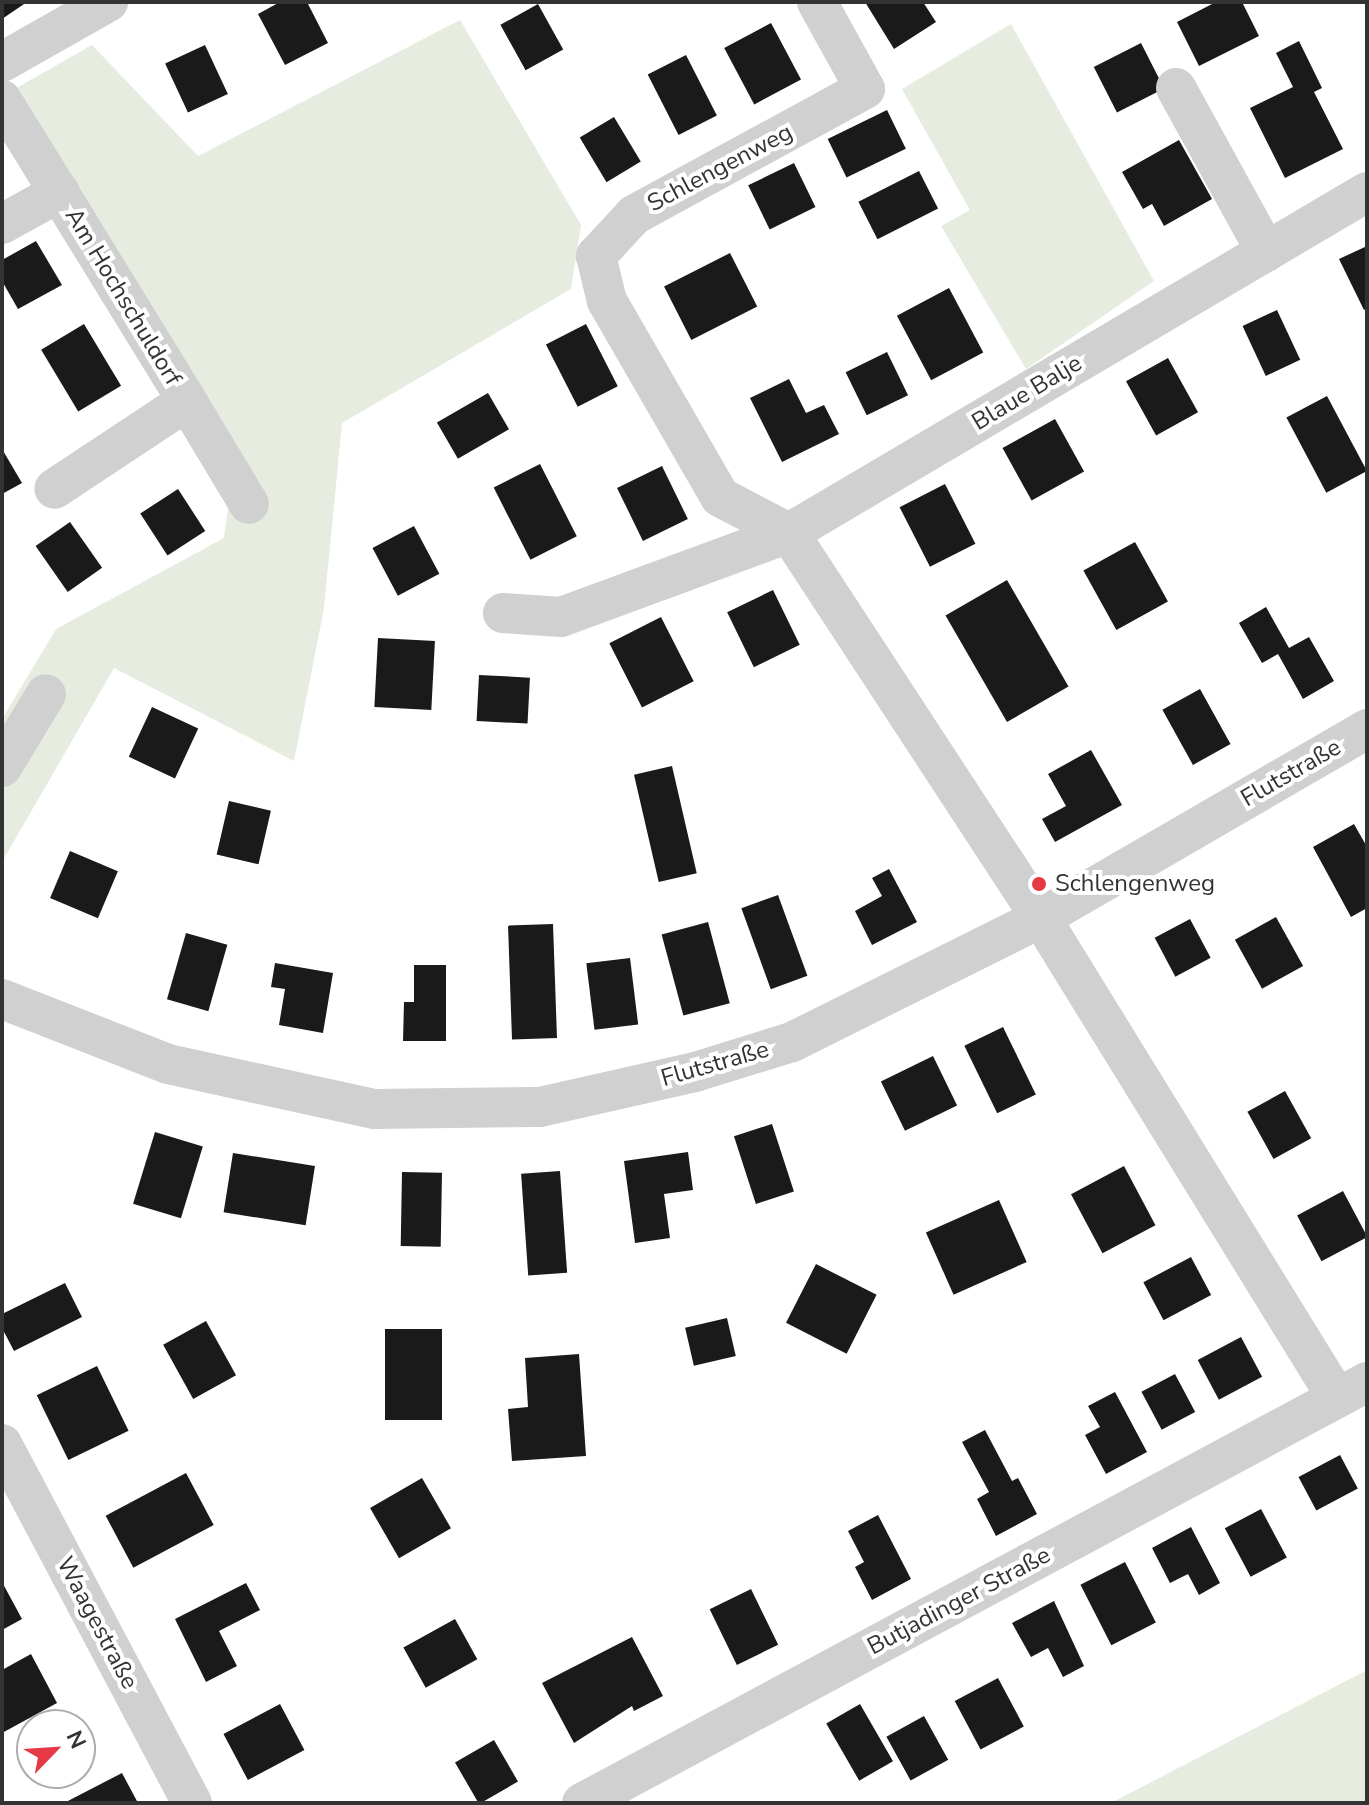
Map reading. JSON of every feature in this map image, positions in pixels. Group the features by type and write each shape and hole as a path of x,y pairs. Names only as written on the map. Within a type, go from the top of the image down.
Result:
{"street":[{"path":"2,62 108,2"},
{"name":"Schlengenweg","path":"817,2 865,89 634,215 596,256 607,301 720,497 789,533 1041,918"},
{"path":"1176,88 1266,252"},
{"name":"Am Hochschuldorf","path":"2,100 249,504"},
{"name":"Am Hochschuldorf","path":"2,224 60,192"},
{"name":"Blaue Balje","path":"789,533 1367,192"},
{"name":"Am Hochschuldorf","path":"54,489 187,401"},
{"path":"503,613 561,617 789,533"},
{"path":"2,767 46,694"},
{"name":"Flutstraße","path":"2,999 168,1064 374,1109 540,1107 695,1072 792,1042 1041,918 1367,729"},
{"name":"Butjadinger Straße","path":"582,1803 1352,1390 1041,918"},
{"name":"Waagestraße","path":"2,1444 192,1803"}],"shaded area":[{"path":"460,20 581,225 571,289 342,423 324,608 294,761 114,668 2,862 2,719 56,629 224,538 236,449 18,87 92,45 198,156"},
{"path":"1011,24 1154,281 1026,369 941,226 970,210 902,89"},
{"path":"1367,1670 1367,1803 1111,1803"}],"building":[{"path":"2,2 27,2 2,19"},
{"path":"280,2 307,2 328,43 285,65 258,14"},
{"path":"865,2 923,2 936,22 894,49"},
{"path":"1216,2 1242,2 1259,36 1199,66 1177,22"},
{"path":"538,4 563,49 526,70 500,25"},
{"path":"771,23 801,80 754,104 724,48"},
{"path":"1299,41 1322,88 1314,92 1343,149 1285,178 1250,108 1293,87 1276,53"},
{"path":"1141,43 1164,88 1117,113 1094,67"},
{"path":"205,45 228,94 188,113 165,64"},
{"path":"686,55 717,116 679,135 648,75"},
{"path":"887,110 906,149 847,178 828,139"},
{"path":"614,117 641,162 606,182 580,138"},
{"path":"1179,140 1212,199 1164,226 1152,204 1143,209 1122,172"},
{"path":"794,163 815,207 770,229 748,185"},
{"path":"919,171 938,208 877,239 858,202"},
{"path":"36,241 62,285 18,309 2,281 2,260"},
{"path":"1367,246 1367,308 1364,310 1339,259"},
{"path":"730,253 757,306 691,340 664,287"},
{"path":"949,288 983,352 931,380 897,316"},
{"path":"1277,310 1300,360 1266,376 1243,326"},
{"path":"84,324 121,386 78,411 41,350"},
{"path":"586,324 618,386 578,407 546,344"},
{"path":"887,352 908,395 867,415 846,372"},
{"path":"1168,358 1198,412 1156,435 1126,381"},
{"path":"789,379 806,413 824,405 839,434 782,462 750,398"},
{"path":"488,393 509,429 458,459 437,423"},
{"path":"1327,396 1367,471 1326,493 1286,418"},
{"path":"1055,419 1084,471 1032,501 1003,448"},
{"path":"2,449 22,483 2,494"},
{"path":"540,464 577,536 530,560 494,488"},
{"path":"662,466 688,519 643,541 617,488"},
{"path":"945,484 975,544 930,567 900,507"},
{"path":"178,489 205,531 167,555 140,514"},
{"path":"70,522 102,568 68,592 36,546"},
{"path":"414,526 439,574 398,596 373,548"},
{"path":"1135,542 1168,601 1116,630 1083,571"},
{"path":"1007,580 1068,687 1007,722 946,616"},
{"path":"773,590 800,645 754,667 727,612"},
{"path":"1266,607 1289,648 1309,637 1334,681 1303,699 1278,654 1262,663 1239,623"},
{"path":"661,617 694,681 642,707 609,643"},
{"path":"378,638 435,641 431,710 374,707"},
{"path":"479,675 530,678 528,724 477,721"},
{"path":"1200,689 1231,744 1193,765 1162,710"},
{"path":"152,707 198,729 175,778 129,757"},
{"path":"1091,750 1122,805 1055,842 1042,819 1066,806 1048,774"},
{"path":"672,766 697,873 659,882 634,775"},
{"path":"229,801 271,811 259,864 217,855"},
{"path":"1354,824 1367,847 1367,908 1351,917 1313,847"},
{"path":"70,851 118,871 98,918 50,898"},
{"path":"889,869 917,922 872,945 855,911 882,896 872,878"},
{"path":"778,895 807,976 771,989 741,908"},
{"path":"1276,917 1303,966 1262,989 1235,940"},
{"path":"1190,919 1211,958 1175,977 1155,938"},
{"path":"708,922 730,1003 683,1016 662,934"},
{"path":"553,924 557,1038 512,1040 508,926"},
{"path":"186,933 227,945 208,1011 167,999"},
{"path":"630,958 638,1025 594,1030 586,963"},
{"path":"275,963 333,973 323,1033 279,1025 285,989 271,987"},
{"path":"414,965 446,965 446,1041 403,1041 404,1002 414,1002"},
{"path":"1003,1027 1036,1094 997,1113 964,1046"},
{"path":"933,1056 957,1105 905,1131 881,1081"},
{"path":"1285,1091 1311,1138 1274,1159 1247,1112"},
{"path":"772,1124 794,1192 756,1204 734,1136"},
{"path":"155,1132 203,1147 181,1218 133,1204"},
{"path":"688,1152 693,1190 664,1194 670,1238 635,1243 624,1161"},
{"path":"233,1153 315,1166 306,1225 224,1212"},
{"path":"1124,1166 1155,1225 1102,1253 1071,1194"},
{"path":"560,1171 567,1273 528,1275 521,1174"},
{"path":"402,1172 442,1173 441,1247 401,1246"},
{"path":"1343,1191 1367,1237 1321,1261 1297,1215"},
{"path":"999,1200 1027,1262 954,1295 926,1233"},
{"path":"1191,1257 1211,1295 1164,1320 1143,1282"},
{"path":"816,1264 877,1295 847,1354 786,1323"},
{"path":"65,1283 82,1317 14,1351 2,1328 2,1314"},
{"path":"727,1318 736,1356 694,1366 685,1328"},
{"path":"206,1321 236,1375 193,1399 163,1345"},
{"path":"385,1329 442,1329 442,1420 385,1420"},
{"path":"1241,1337 1262,1377 1219,1400 1198,1360"},
{"path":"579,1354 586,1456 512,1461 508,1409 528,1407 525,1358"},
{"path":"97,1366 129,1431 68,1460 37,1395"},
{"path":"1175,1374 1195,1412 1162,1430 1141,1392"},
{"path":"1115,1392 1147,1452 1106,1474 1085,1435 1100,1427 1088,1406"},
{"path":"985,1430 1012,1481 1018,1478 1037,1514 996,1536 977,1499 989,1492 962,1442"},
{"path":"1340,1455 1358,1489 1316,1511 1299,1477"},
{"path":"186,1473 214,1525 133,1568 106,1516"},
{"path":"422,1478 451,1528 399,1558 370,1508"},
{"path":"1261,1509 1287,1558 1251,1577 1225,1528"},
{"path":"878,1515 911,1579 872,1600 855,1567 864,1562 848,1531"},
{"path":"1191,1527 1220,1583 1199,1595 1188,1574 1170,1583 1152,1548"},
{"path":"1125,1562 1156,1623 1111,1645 1080,1585"},
{"path":"2,1582 22,1619 2,1630"},
{"path":"246,1583 260,1610 219,1631 237,1666 206,1682 175,1619"},
{"path":"751,1589 778,1645 737,1665 710,1609"},
{"path":"1054,1601 1084,1666 1063,1677 1048,1648 1031,1657 1012,1623"},
{"path":"455,1619 477,1659 426,1688 403,1648"},
{"path":"632,1637 663,1696 634,1711 632,1706 574,1743 542,1683"},
{"path":"31,1654 57,1703 46,1709 16,1709 16,1725 2,1733 2,1670"},
{"path":"998,1678 1024,1727 981,1750 955,1701"},
{"path":"280,1704 304,1750 248,1780 223,1734"},
{"path":"860,1704 893,1761 859,1781 826,1724"},
{"path":"924,1716 948,1760 911,1781 886,1737"},
{"path":"494,1740 518,1782 478,1803 455,1762"},
{"path":"122,1773 138,1803 64,1803"}],"place":[{"name":"Schlengenweg","path":"1039,884"}]}
